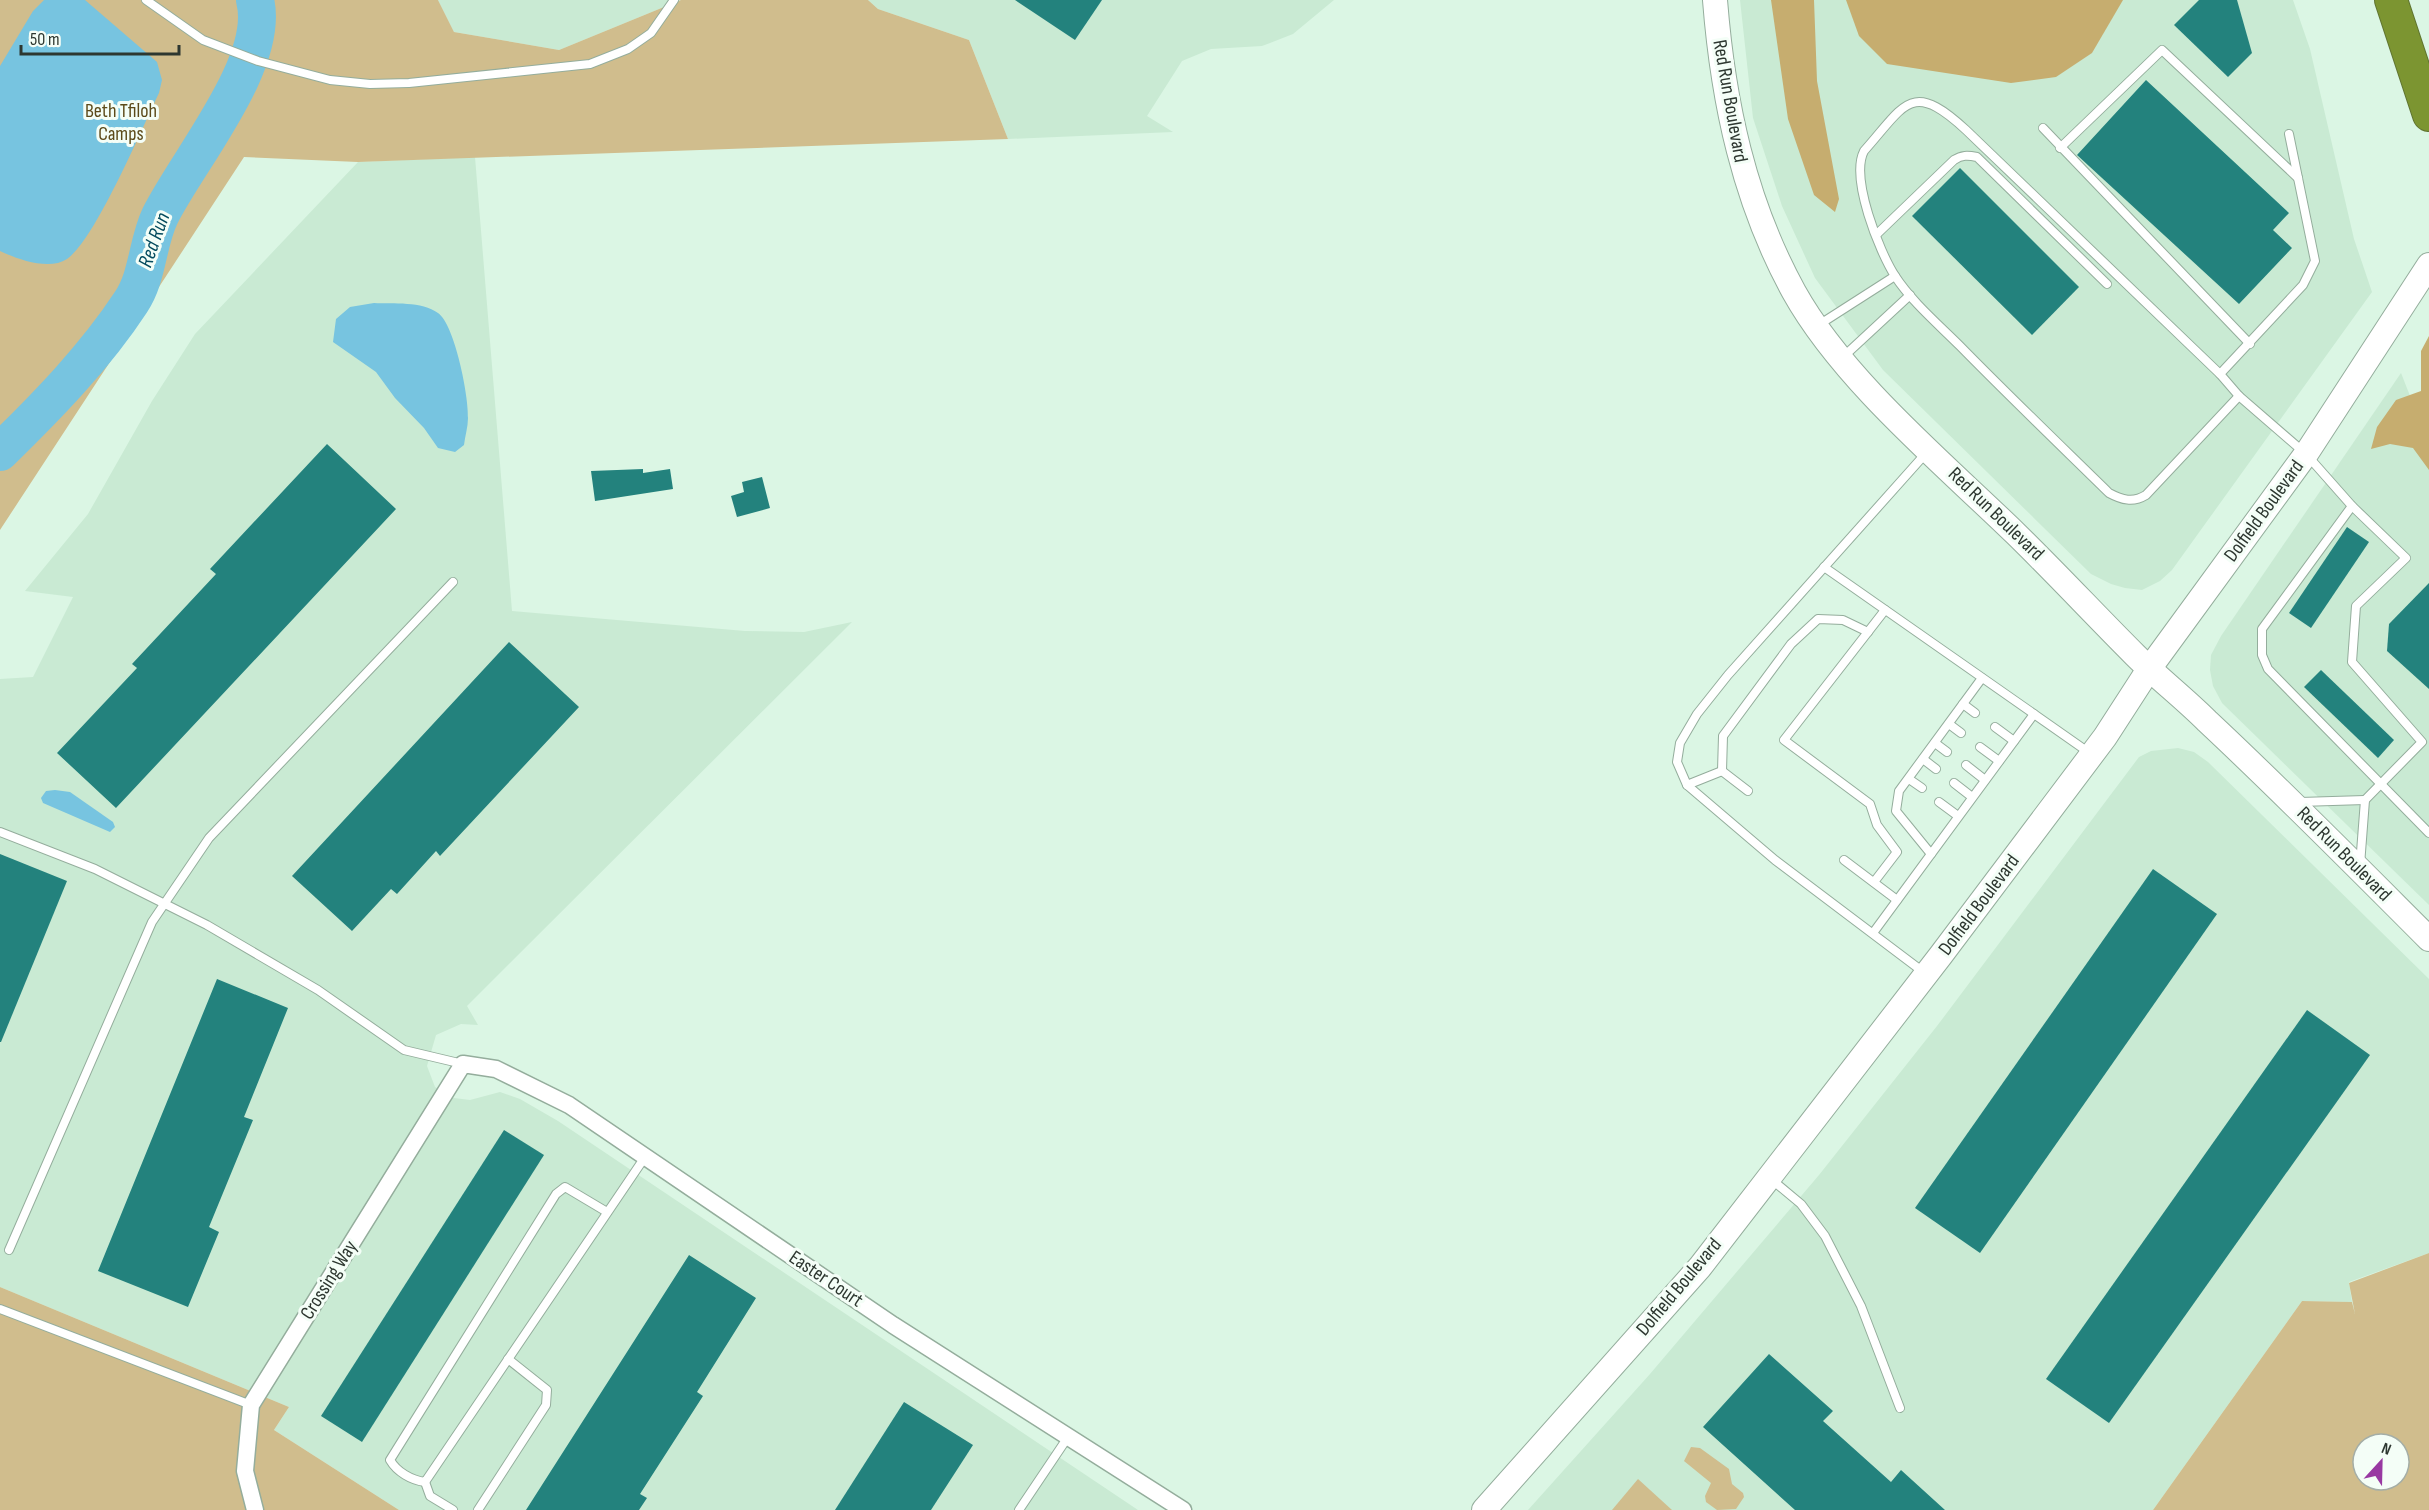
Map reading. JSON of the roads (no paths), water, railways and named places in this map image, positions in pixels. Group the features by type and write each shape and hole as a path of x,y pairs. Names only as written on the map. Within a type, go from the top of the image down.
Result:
{"highway":[{"path":"2391,0 2429,115"}],"main road":[{"name":"Red Run Boulevard","path":"1715,0 1719,55 1740,160 1761,222 1778,262 1816,326 1841,358 1929,449 2149,669 2290,801 2429,939"},
{"name":"Dolfield Boulevard","path":"1484,1510 1700,1267 1926,974 2092,755 2149,669 2306,454 2425,271"}],"street":[{"name":"Easter Court","path":"464,1064 496,1069 515,1076 569,1105 893,1325 1183,1510"},
{"name":"Crossing Way","path":"255,1510 245,1471 251,1405 464,1064"}],"lane":[{"path":"146,0 203,40 258,61 330,80 370,84 409,83 590,64 628,49 651,33 674,0"},
{"path":"2060,148 2163,50 2298,178"},
{"path":"2239,396 2146,495 2138,500 2120,499 2109,493 2002,389 1895,276 1877,234 1860,180 1860,160 1905,105 1933,103 1971,135 2220,374 2239,396 2306,454 2352,506 2406,558 2356,606 2352,662 2422,742 2365,800 2360,870"},
{"path":"2043,128 2250,344"},
{"path":"2220,374 2303,285 2314,261 2289,134"},
{"path":"1877,234 1954,160 1961,155 1969,155 1977,157 2107,284"},
{"path":"1816,326 1895,276"},
{"path":"1841,358 1911,295"},
{"path":"1926,974 1775,860 1687,785 1677,762 1680,743 1697,714 1929,449"},
{"path":"2352,506 2262,629 2262,655 2268,669 2429,833"},
{"path":"1824,567 2092,755"},
{"path":"9,1250 152,922 164,902 209,838 453,582"},
{"path":"1874,882 1897,852 1877,825 1870,804 1784,741 1885,610"},
{"path":"1722,771 1722,736 1791,644 1818,619 1843,620 1868,632"},
{"path":"1931,854 1896,811 1899,791 1982,678"},
{"path":"1963,704 1976,713"},
{"path":"1873,933 2034,714"},
{"path":"1948,724 1961,733"},
{"path":"1995,728 2013,741"},
{"path":"1935,742 1947,752"},
{"path":"1980,747 1999,761"},
{"path":"1923,759 1936,769"},
{"path":"1966,765 1985,780"},
{"path":"1687,785 1722,771"},
{"path":"1722,771 1748,790"},
{"path":"1909,779 1922,788"},
{"path":"1954,783 1972,797"},
{"path":"2290,801 2312,803 2365,800"},
{"path":"1939,802 1958,816"},
{"path":"0,832 63,855 164,902 260,953 404,1050 464,1064"},
{"path":"1844,860 1898,900"},
{"path":"425,1482 645,1157"},
{"path":"1768,1177 1801,1203 1825,1236 1865,1315 1900,1408"},
{"path":"425,1482 414,1481 394,1468 390,1460 556,1194 565,1187 607,1212"},
{"path":"0,1309 251,1405"},
{"path":"478,1510 546,1405 547,1390 508,1359"},
{"path":"1019,1510 1068,1437"},
{"path":"425,1482 430,1496 453,1510"}],"water":[{"path":"44,0 85,0 157,62 162,80 159,93 130,156 91,230 67,259 51,264 24,260 0,251 0,66 33,11"},
{"path":"374,303 424,307 438,313 444,320 460,362 468,408 464,445 455,452 438,448 376,372 333,342 336,319 350,307"},
{"path":"46,791 70,792 113,822 115,827 110,832 43,803 41,798"}],"waterway":[{"name":"Red Run","path":"0,452 86,362 137,292 160,216 224,111 251,53 257,25 255,0"}],"park label":[{"name":"Beth Tfiloh Camps","path":"121,122"}]}
